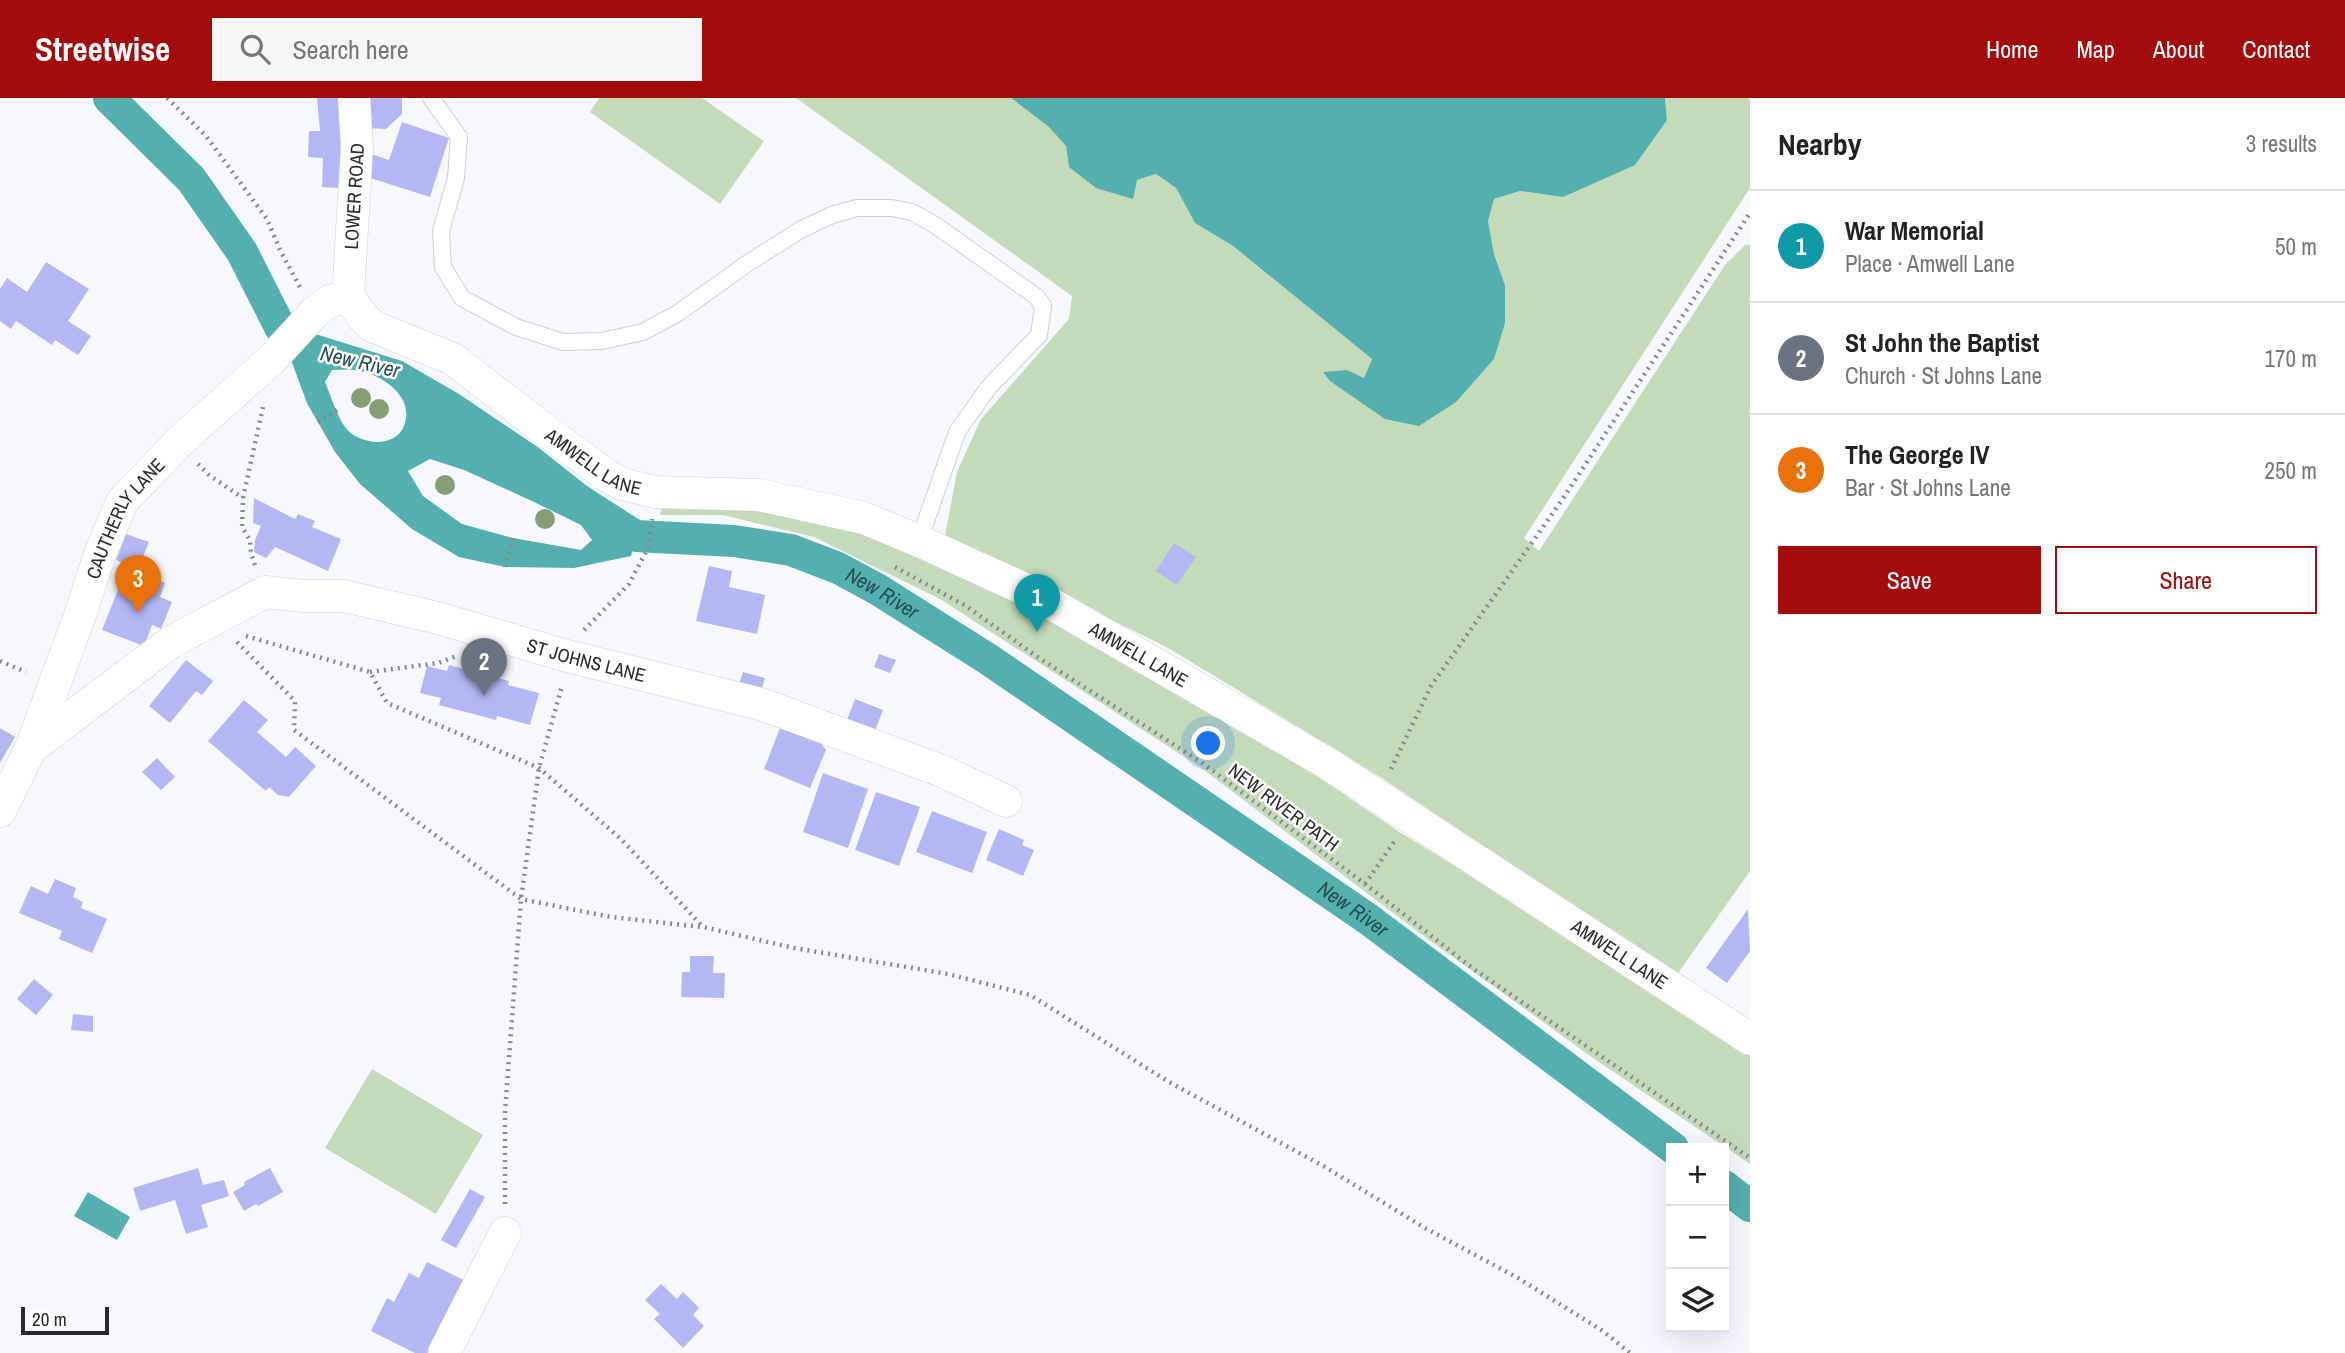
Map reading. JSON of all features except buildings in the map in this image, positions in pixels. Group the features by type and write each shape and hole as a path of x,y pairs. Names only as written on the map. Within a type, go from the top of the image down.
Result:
{"street":[{"name":"LOWER ROAD","path":"348,296 357,147 354,98"},
{"name":"CAUTHERLY LANE","path":"0,811 31,748 100,554 122,502 179,442 268,362 314,312 330,301 348,296"},
{"name":"AMWELL LANE","path":"348,296 362,317 372,326 453,359 576,453 622,484 655,492 759,495 864,519 1031,592 1327,763 1750,1039"},
{"name":"ST JOHNS LANE","path":"31,748 171,642 265,592 344,596 438,618 567,656 761,704 942,771 1006,801"},
{"path":"444,1353 505,1233"}],"lane":[{"path":"431,98 459,137 456,178 441,231 443,267 463,298 516,327 562,342 602,341 643,332 678,313 748,263 802,229 832,215 857,208 892,208 912,212 935,225 1037,298 1043,306 1039,335 989,387 957,432 919,541"}],"path":[{"path":"166,98 206,136 267,219 280,250 314,312"},
{"path":"1378,795 1431,686 1562,500 1750,213"},
{"path":"251,553 250,540 242,527 243,498 269,381 268,362"},
{"path":"318,422 337,410"},
{"path":"179,442 209,475 243,498"},
{"path":"587,624 629,584 648,548 653,515"},
{"path":"505,567 513,538"},
{"name":"NEW RIVER PATH","path":"888,563 966,607 1201,762 1475,970 1750,1158"},
{"path":"239,634 370,673 438,663 463,654"},
{"path":"234,639 295,701 295,730 521,899 611,917 703,927 794,948 948,974 1030,995 1169,1082 1325,1167 1424,1228 1518,1278 1603,1331 1630,1353"},
{"path":"370,673 387,703 539,768 621,839 703,927"},
{"path":"505,1233 505,1112 521,899 539,768 564,682"},
{"path":"1364,884 1401,833"}],"green space":[{"path":"599,98 702,98 764,141 720,204 590,112"},
{"path":"796,98 1011,98 1050,127 1066,146 1069,167 1137,180 1156,174 1176,188 1195,223 1233,246 1372,359 1364,379 1330,381 1358,398 1505,285 1494,254 1488,221 1494,199 1520,191 1563,197 1667,120 1665,98 1750,98 1750,188 1524,538 1539,551 1725,265 1745,245 1750,245 1750,871 1676,976 1382,778 1170,649 945,536 957,472 981,419 1069,319 1072,296"},
{"path":"663,501 766,505 865,530 973,576 1273,746 1401,833 1614,963 1750,1053 1750,1164 1729,1150 1729,1143 1719,1143 1593,1058 1425,937 1200,767 940,599 814,537 723,515 660,515"},
{"path":"372,1069 483,1135 436,1214 325,1148"}],"water":[{"path":"1011,98 1665,98 1667,120 1635,165 1563,197 1520,191 1494,199 1488,221 1494,254 1505,285 1505,323 1494,359 1456,402 1419,426 1385,419 1330,381 1323,372 1347,370 1364,378 1372,359 1233,246 1195,223 1176,188 1156,174 1137,180 1133,199 1096,188 1069,167 1066,146 1049,127"},
{"path":"277,322 402,361 459,394 635,517 636,536 631,556 574,568 505,567 459,557 412,529 360,484 335,452 307,403","holes":["332,370 364,372 393,388 405,405 404,426 399,434 392,439 375,442 351,433 339,416 325,382","430,459 464,470 581,525 592,540 581,550 513,538 462,524 423,496 408,471"]},
{"path":"88,1192 130,1217 117,1240 74,1216"}],"waterway":[{"name":"New River","path":"109,98 191,179 242,252 280,327 307,349"},
{"name":"New River","path":"598,514 636,536 734,541 791,550 838,568 877,589 988,659 1368,919 1666,1143"},
{"name":"New River","path":"1729,1190 1750,1206"}],"place":[{"name":"The George IV","path":"138,613"},
{"name":"War Memorial","path":"1037,632"},
{"name":"St John the Baptist","path":"484,696"}]}
